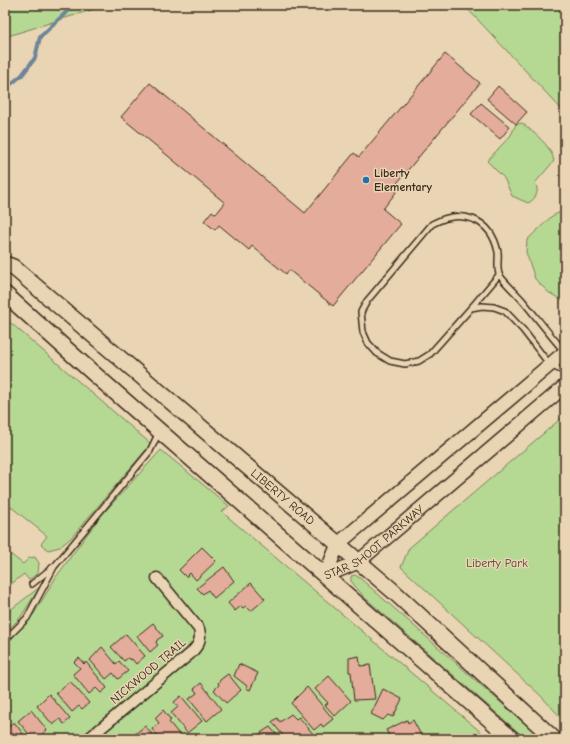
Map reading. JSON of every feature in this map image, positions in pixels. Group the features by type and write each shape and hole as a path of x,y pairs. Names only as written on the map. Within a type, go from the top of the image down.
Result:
{"main road":[{"name":"LIBERTY ROAD","path":"5,264 14,267 392,590 554,739"},
{"path":"5,294 160,432 512,739"}],"street":[{"name":"STAR SHOOT PARKWAY","path":"325,576 338,544 565,352"},
{"name":"STAR SHOOT PARKWAY","path":"325,576 358,562 565,386"},
{"name":"NICKWOOD TRAIL","path":"88,739 190,654 199,642 201,635 199,629 157,578"}],"lane":[{"path":"499,275 430,354 418,361 405,364 390,361 377,353 368,343 360,321 361,312 367,301 432,224 442,219 465,217 478,221 486,228 496,247 499,275 565,352"},
{"path":"471,308 482,306 494,307 505,311 519,325 550,365 565,372"},
{"path":"32,584 54,566 150,451 160,432"},
{"path":"5,640 27,618 44,588 54,566"}],"green space":[{"path":"5,5 107,5 5,37"},
{"path":"464,5 565,5 565,113"},
{"path":"522,123 537,135 546,145 554,161 535,183 537,192 533,199 528,203 512,196 504,178 487,161 511,135 516,124"},
{"path":"565,210 565,300 563,301 548,292 535,279 526,252 527,240 552,216"},
{"path":"5,318 151,444 71,538 60,547 48,550 41,544 47,536 5,502"},
{"name":"Liberty Park","path":"565,415 565,722 541,696 401,567 409,548"},
{"path":"161,450 229,506 222,512 489,739 5,739 5,644 34,614 56,577 99,518"},
{"path":"5,550 23,564 29,558 35,557 39,563 38,573 29,580 24,574 5,589"},
{"path":"355,575 542,739 526,739 363,596 351,581 351,576"},
{"path":"40,587 20,618 5,633 5,614"}],"building":[{"name":"Liberty Elementary","path":"445,54 480,83 393,188 397,191 383,209 401,224 333,306 289,270 286,274 252,246 249,250 219,225 215,230 204,221 212,211 216,214 225,203 121,117 150,83 305,213 354,153 359,157"},
{"path":"498,86 527,112 516,124 487,99"},
{"path":"481,103 510,127 500,139 471,114"},
{"path":"202,547 216,561 196,580 190,573 186,577 179,570"},
{"path":"224,567 234,581 214,598 208,590 203,594 197,588"},
{"path":"251,583 265,599 251,611 246,606 243,608 241,606 235,611 228,603"},
{"path":"153,623 163,636 157,640 156,643 158,645 150,652 137,636"},
{"path":"126,634 145,656 136,664 132,659 130,660 128,658 124,661 111,647"},
{"path":"102,647 116,664 119,661 128,671 118,679 113,673 106,679 90,660"},
{"path":"359,656 360,666 370,665 375,699 354,700 351,672 349,672 349,658"},
{"path":"79,658 84,664 86,662 107,688 101,693 96,688 89,694 73,674 80,668 74,662"},
{"path":"239,664 258,673 250,690 234,676"},
{"path":"228,674 241,690 226,703 214,690 219,685 218,683 220,680"},
{"path":"329,676 351,701 335,716 325,705 328,703 315,689"},
{"path":"70,681 89,703 82,709 79,706 72,712 56,693"},
{"path":"201,683 221,709 207,721 189,699 197,693 194,689"},
{"path":"307,687 333,719 323,727 321,724 314,730 291,703"},
{"path":"383,689 402,699 393,717 388,715 383,720 371,714"},
{"path":"49,694 70,719 64,724 60,719 53,725 37,706"},
{"path":"181,696 202,721 187,733 171,713 178,707 174,702"},
{"path":"31,710 47,730 41,735 44,739 33,739 18,721"},
{"path":"163,710 171,720 169,722 182,738 159,739 152,729 159,723 155,718"},
{"path":"291,714 296,719 299,717 314,735 309,739 286,739 272,722 277,718 280,722"},
{"path":"407,720 408,723 413,720 423,739 391,739 386,730"},
{"path":"14,722 27,739 7,739 5,736 5,730"},
{"path":"145,726 156,739 138,739 139,738 135,734"},
{"path":"270,727 280,739 254,739 262,732"}],"waterway":[{"path":"5,89 22,75 35,58 40,37 74,5"}],"place":[{"name":"Liberty Elementary","path":"366,180"}]}
